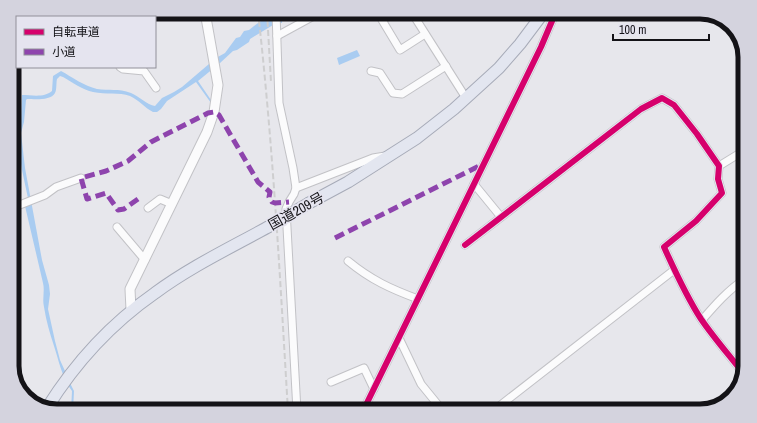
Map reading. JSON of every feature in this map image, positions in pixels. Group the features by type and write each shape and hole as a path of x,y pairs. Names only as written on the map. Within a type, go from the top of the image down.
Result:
{"highway":[{"name":"国道209号","path":"50,404 74,370 104,336 131,310 180,276 348,182 417,138 466,98 499,68 539,19"}],"street":[{"path":"131,310 130,289 207,132 214,112 218,85 206,19"},
{"path":"276,19 279,103 296,188 294,194 288,202 286,209 297,404"},
{"path":"277,36 308,19"},
{"path":"384,19 382,20 400,50 425,34"},
{"path":"418,19 425,34 466,98"},
{"path":"366,404 541,47 553,19"},
{"path":"372,72 380,72 393,93 402,94 446,66"},
{"path":"122,68 144,71 156,88"},
{"path":"465,245 641,109 662,98 674,105 697,134 719,166 718,179 722,193 696,221 664,247 689,299 702,320 738,367"},
{"path":"719,166 738,154"},
{"path":"296,188 373,158 390,156"},
{"path":"19,205 45,195 56,187 81,178"},
{"path":"474,184 501,217"},
{"path":"148,208 160,199 172,204"},
{"path":"117,226 145,260"},
{"path":"348,261 378,282 418,299"},
{"path":"502,404 674,270"},
{"path":"702,320 718,302 738,284"},
{"path":"399,338 422,384 438,404"},
{"path":"331,382 364,368 374,389"}],"water":[{"path":"264,19 282,19 282,23 278,22 250,39 249,42 237,50 233,51 198,81 211,100 211,103 196,82 167,101 157,112 153,112 130,96 89,91 60,76 57,79 56,91 53,96 26,100 24,122 21,133 25,168 42,260 49,285 50,294 48,309 55,341 60,360 71,380 71,385 74,391 73,404 71,404 72,391 63,375 48,327 43,304 43,283 25,206 29,203 19,151 19,125 21,121 22,95 38,96 49,93 52,91 53,76 61,71 92,88 101,90 126,91 155,106 162,98 182,87 216,58 225,53 236,38 240,37 244,31 249,30"},
{"path":"357,50 360,56 339,65 337,58"}],"railway":[{"path":"259,19 272,161 288,404"},
{"path":"267,19 271,82"}],"marked path":[{"path":"138,199 124,209 118,210 106,193 87,199 81,178 106,171 128,161 151,142 208,113 214,112 219,115 258,182 270,192 269,197 272,202 289,202"},
{"path":"335,238 483,164"}],"cycle path":[{"path":"366,404 541,47 553,19"},
{"path":"465,245 641,109 662,98 674,105 697,134 719,166 718,179 722,193 696,221 664,247 701,319 738,367"}]}
